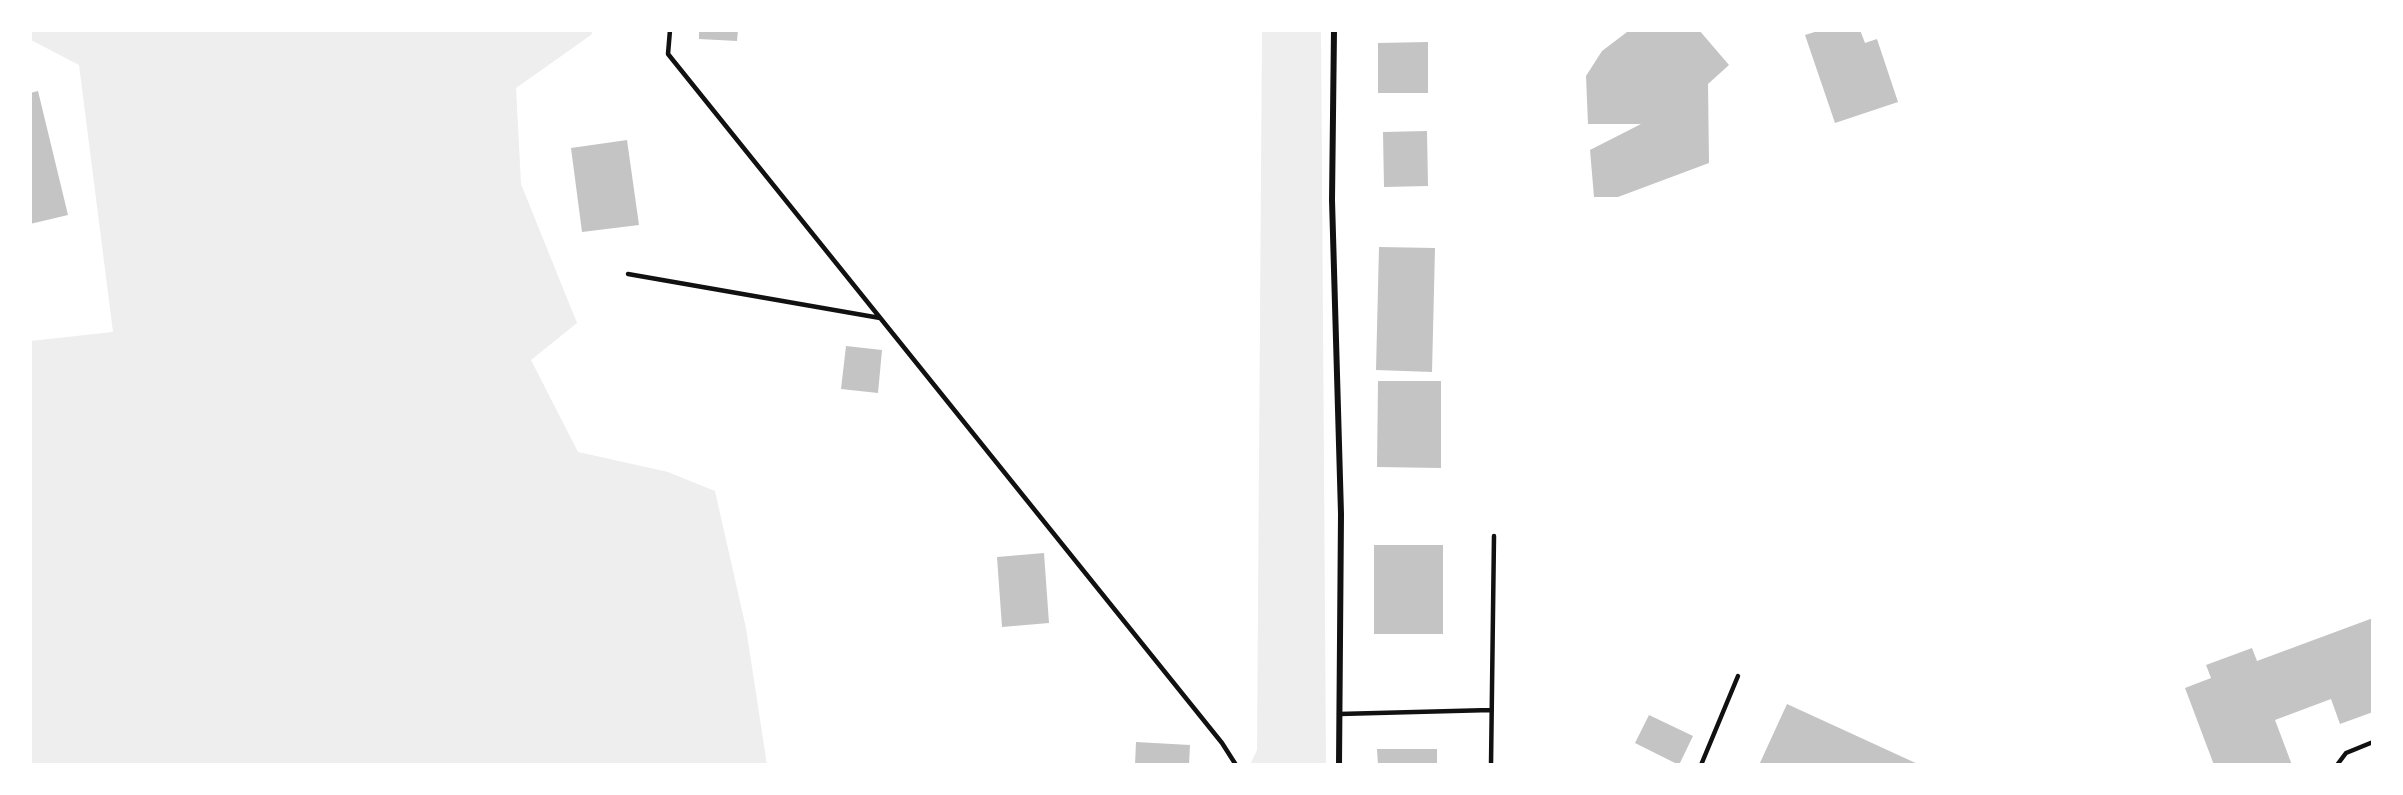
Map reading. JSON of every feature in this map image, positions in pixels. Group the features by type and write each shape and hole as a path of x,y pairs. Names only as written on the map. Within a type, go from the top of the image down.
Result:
{"street":[{"path":"1334,30 1332,200 1341,514 1339,765"}],"lane":[{"path":"670,30 668,54 1222,743 1236,765"},
{"path":"628,274 880,318"},
{"path":"1491,765 1494,536"},
{"path":"1701,765 1738,676"},
{"path":"1339,714 1491,710"},
{"path":"2337,765 2346,753 2373,742"}],"shaded area":[{"path":"32,30 593,30 591,35 516,88 521,184 577,323 531,360 578,452 668,472 715,491 746,628 767,765 30,765 30,341 113,332 79,65 31,40"},
{"path":"1262,30 1321,30 1326,765 1250,765 1257,750"}],"building":[{"path":"699,30 738,30 737,41 699,39"},
{"path":"1699,30 1729,65 1708,84 1709,163 1618,197 1594,197 1590,150 1641,124 1588,124 1586,76 1602,51 1627,32"},
{"path":"1821,30 1860,30 1865,43 1877,39 1898,102 1835,123 1805,35"},
{"path":"1428,42 1428,93 1378,93 1378,43"},
{"path":"38,91 68,215 30,224 30,93"},
{"path":"1427,131 1428,186 1384,187 1383,132"},
{"path":"627,140 639,225 582,232 571,148"},
{"path":"1379,247 1435,248 1432,372 1376,370"},
{"path":"846,346 882,350 878,393 841,389"},
{"path":"1378,381 1441,381 1441,468 1377,467"},
{"path":"1374,545 1443,545 1443,634 1374,634"},
{"path":"1044,553 1049,623 1002,627 997,557"},
{"path":"2373,618 2373,712 2340,724 2331,699 2275,720 2292,765 2214,765 2185,688 2211,678 2206,665 2252,648 2257,661"},
{"path":"1787,704 1920,765 1759,765"},
{"path":"1649,715 1693,736 1679,765 1635,743"},
{"path":"1136,742 1190,745 1189,765 1135,765"},
{"path":"1377,749 1437,749 1437,765 1378,765"}]}
